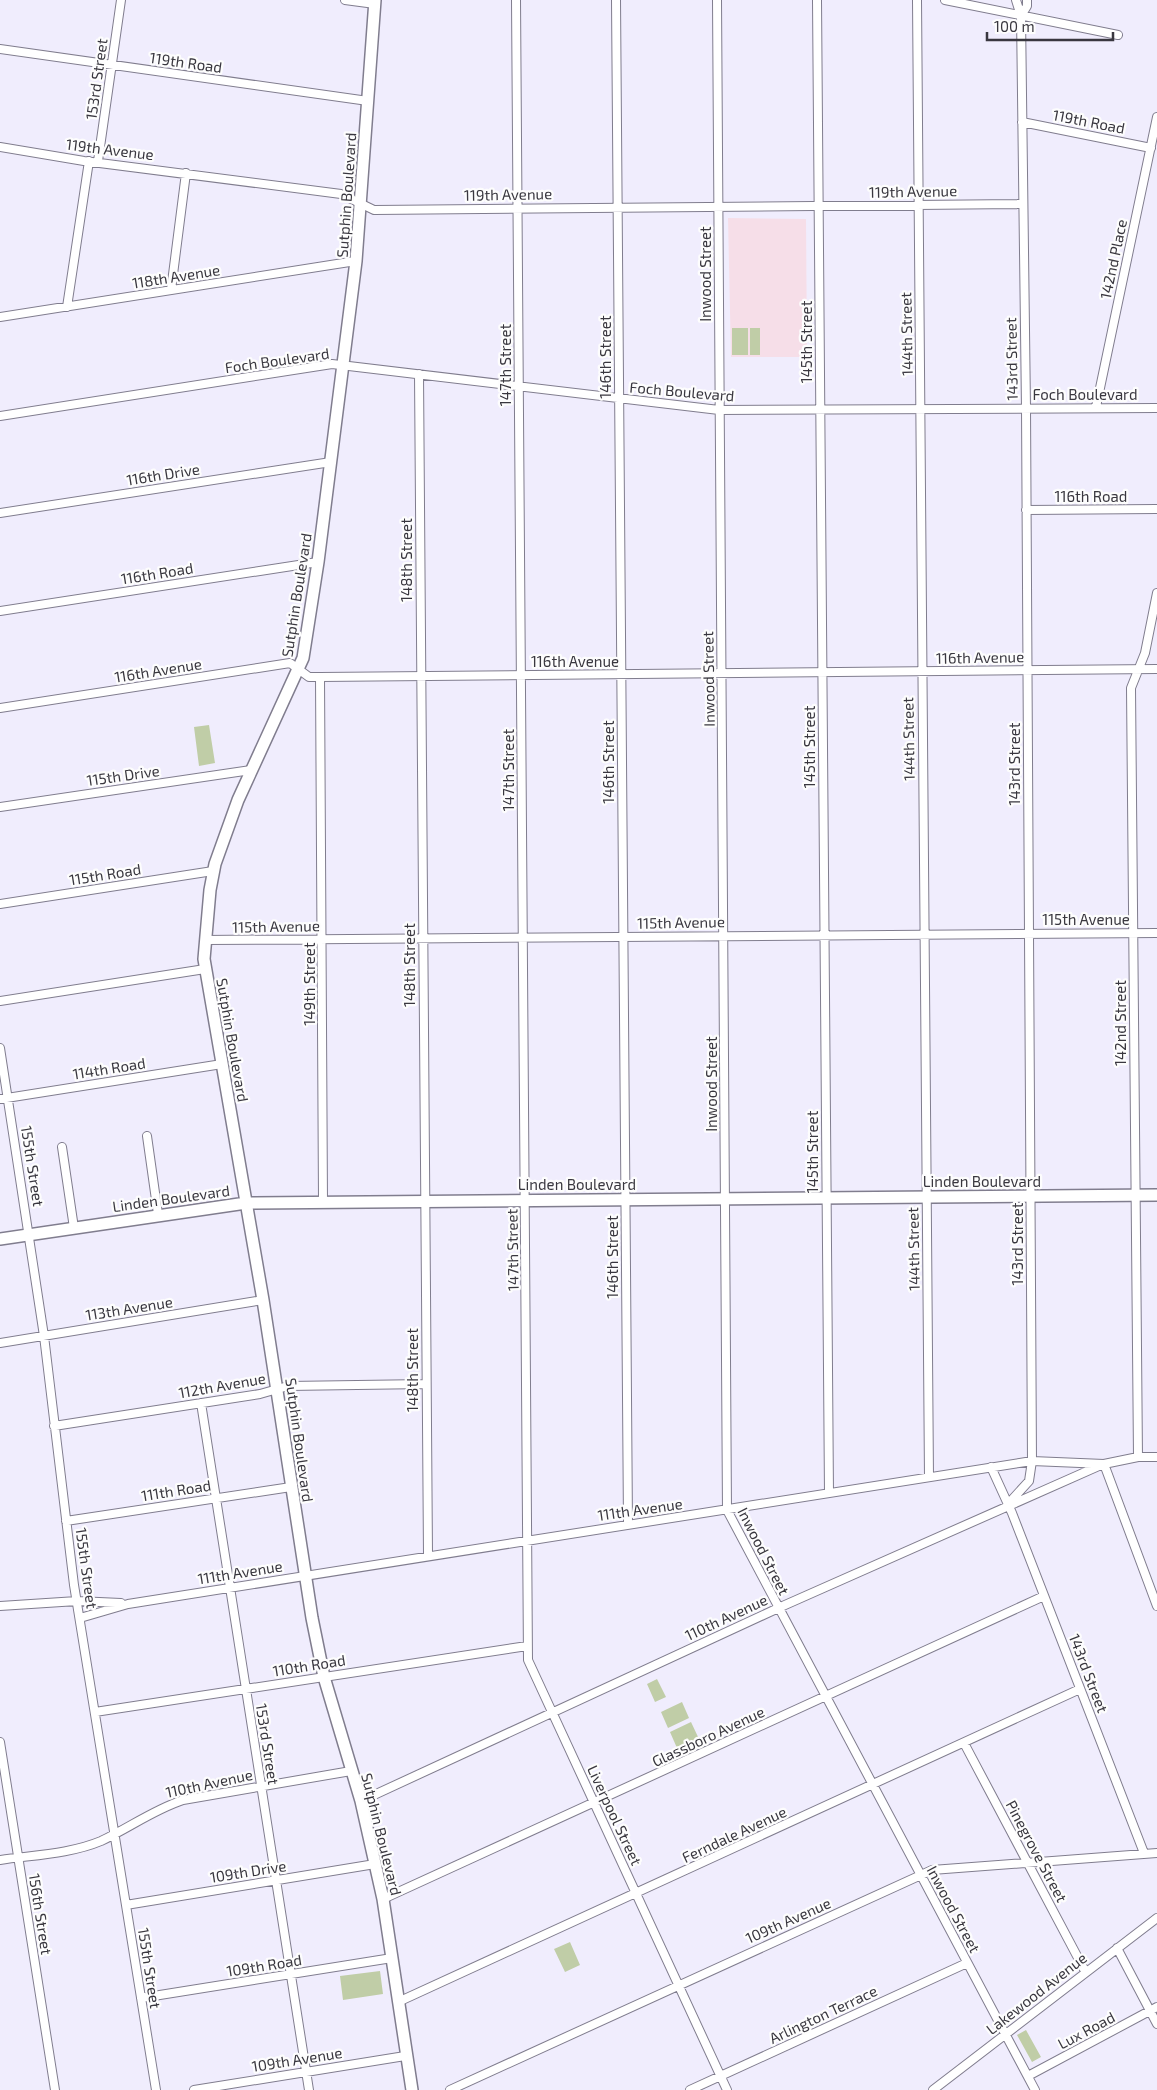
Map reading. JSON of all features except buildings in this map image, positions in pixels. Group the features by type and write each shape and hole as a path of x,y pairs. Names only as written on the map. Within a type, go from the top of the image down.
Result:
{"main road":[{"name":"Sutphin Boulevard","path":"375,2 356,261 318,562 299,670 251,770 213,871 205,940 205,969 278,1388 305,1576 324,1676 361,1801 383,1899 405,2056 412,2090"},
{"name":"Linden Boulevard","path":"0,1239 158,1214 246,1203 1157,1195"}],"street":[{"name":"153rd Street","path":"67,306 112,65 121,0"},
{"path":"345,0 375,2"},
{"name":"147th Street","path":"516,0 528,1540"},
{"name":"146th Street","path":"616,0 628,1524"},
{"name":"Inwood Street","path":"716,0 727,1510 1035,2090"},
{"name":"145th Street","path":"817,0 829,1493"},
{"name":"144th Street","path":"917,0 929,1477"},
{"path":"945,0 1118,35"},
{"name":"143rd Street","path":"1008,1504 1029,1481 1032,1460 1026,408 1021,16 1016,0"},
{"name":"143rd Street","path":"1021,16 1027,6 1027,0"},
{"name":"119th Road","path":"0,49 368,101"},
{"name":"142nd Place","path":"1096,407 1157,117"},
{"name":"119th Road","path":"1022,122 1151,148"},
{"name":"119th Avenue","path":"0,147 341,194 374,210 1023,204"},
{"path":"171,290 186,173"},
{"name":"118th Avenue","path":"0,317 356,261"},
{"name":"Foch Boulevard","path":"0,416 332,364 719,410 1157,408"},
{"name":"148th Street","path":"419,374 428,1555"},
{"name":"116th Drive","path":"0,513 331,462"},
{"name":"116th Road","path":"1026,510 1157,509"},
{"name":"116th Road","path":"0,611 318,562"},
{"name":"142nd Street","path":"1138,1457 1131,688 1145,653 1157,593"},
{"name":"116th Avenue","path":"0,708 290,664 309,677 1157,670"},
{"name":"149th Street","path":"320,677 323,1201"},
{"name":"115th Drive","path":"0,806 251,770"},
{"name":"115th Road","path":"0,904 213,871"},
{"name":"115th Avenue","path":"205,940 1157,932"},
{"path":"0,1001 205,969"},
{"name":"155th Street","path":"0,1048 4,1098 29,1235 44,1336 77,1601 156,2090"},
{"name":"114th Road","path":"4,1098 222,1064"},
{"path":"147,1136 158,1214"},
{"path":"62,1147 74,1228"},
{"name":"113th Avenue","path":"0,1343 263,1300"},
{"name":"112th Avenue","path":"54,1426 266,1394 278,1388 295,1386 426,1384"},
{"name":"153rd Street","path":"201,1403 309,2090"},
{"name":"111th Avenue","path":"80,1618 128,1604 1032,1460 1104,1464 1138,1457 1157,1457"},
{"path":"1104,1464 1157,1606"},
{"name":"110th Avenue","path":"361,1801 778,1608 1008,1504 1104,1464"},
{"name":"143rd Street","path":"991,1467 1008,1504 1144,1853"},
{"name":"111th Road","path":"66,1521 291,1487"},
{"name":"Liverpool Street","path":"528,1540 528,1660 554,1711 594,1804 727,2090"},
{"name":"Glassboro Avenue","path":"383,1899 594,1804 1044,1596"},
{"name":"111th Avenue","path":"0,1606 77,1601 128,1604"},
{"name":"110th Road","path":"95,1712 527,1646"},
{"name":"Ferndale Avenue","path":"398,2002 1080,1689"},
{"name":"156th Street","path":"0,1742 55,2090"},
{"name":"Pinegrove Street","path":"964,1743 1085,1971"},
{"name":"110th Avenue","path":"0,1860 80,1849 114,1833 160,1807 183,1800 351,1771"},
{"name":"109th Avenue","path":"450,2090 932,1870 1027,1861 1157,1853"},
{"name":"109th Drive","path":"126,1905 375,1864"},
{"name":"Lakewood Avenue","path":"932,2090 1085,1971 1157,1918"},
{"path":"1117,1948 1154,2009 1157,2024"},
{"name":"109th Road","path":"140,1998 392,1958"},
{"name":"Arlington Terrace","path":"690,2090 967,1963"},
{"name":"Lux Road","path":"1028,2076 1154,2009"},
{"name":"109th Avenue","path":"194,2090 405,2056"}],"shaded area":[{"path":"728,218 806,219 807,357 731,357"}],"green space":[{"path":"732,328 748,328 748,355 732,355"},
{"path":"750,328 760,328 760,355 750,355"},
{"path":"209,725 215,763 199,766 194,727"},
{"path":"657,1679 666,1697 655,1702 647,1684"},
{"path":"682,1702 689,1718 668,1728 661,1712"},
{"path":"691,1722 699,1739 677,1748 670,1732"},
{"path":"570,1942 580,1965 565,1972 554,1949"},
{"path":"380,1971 383,1994 343,2000 340,1976"},
{"path":"1026,2030 1041,2057 1032,2062 1017,2035"}]}
